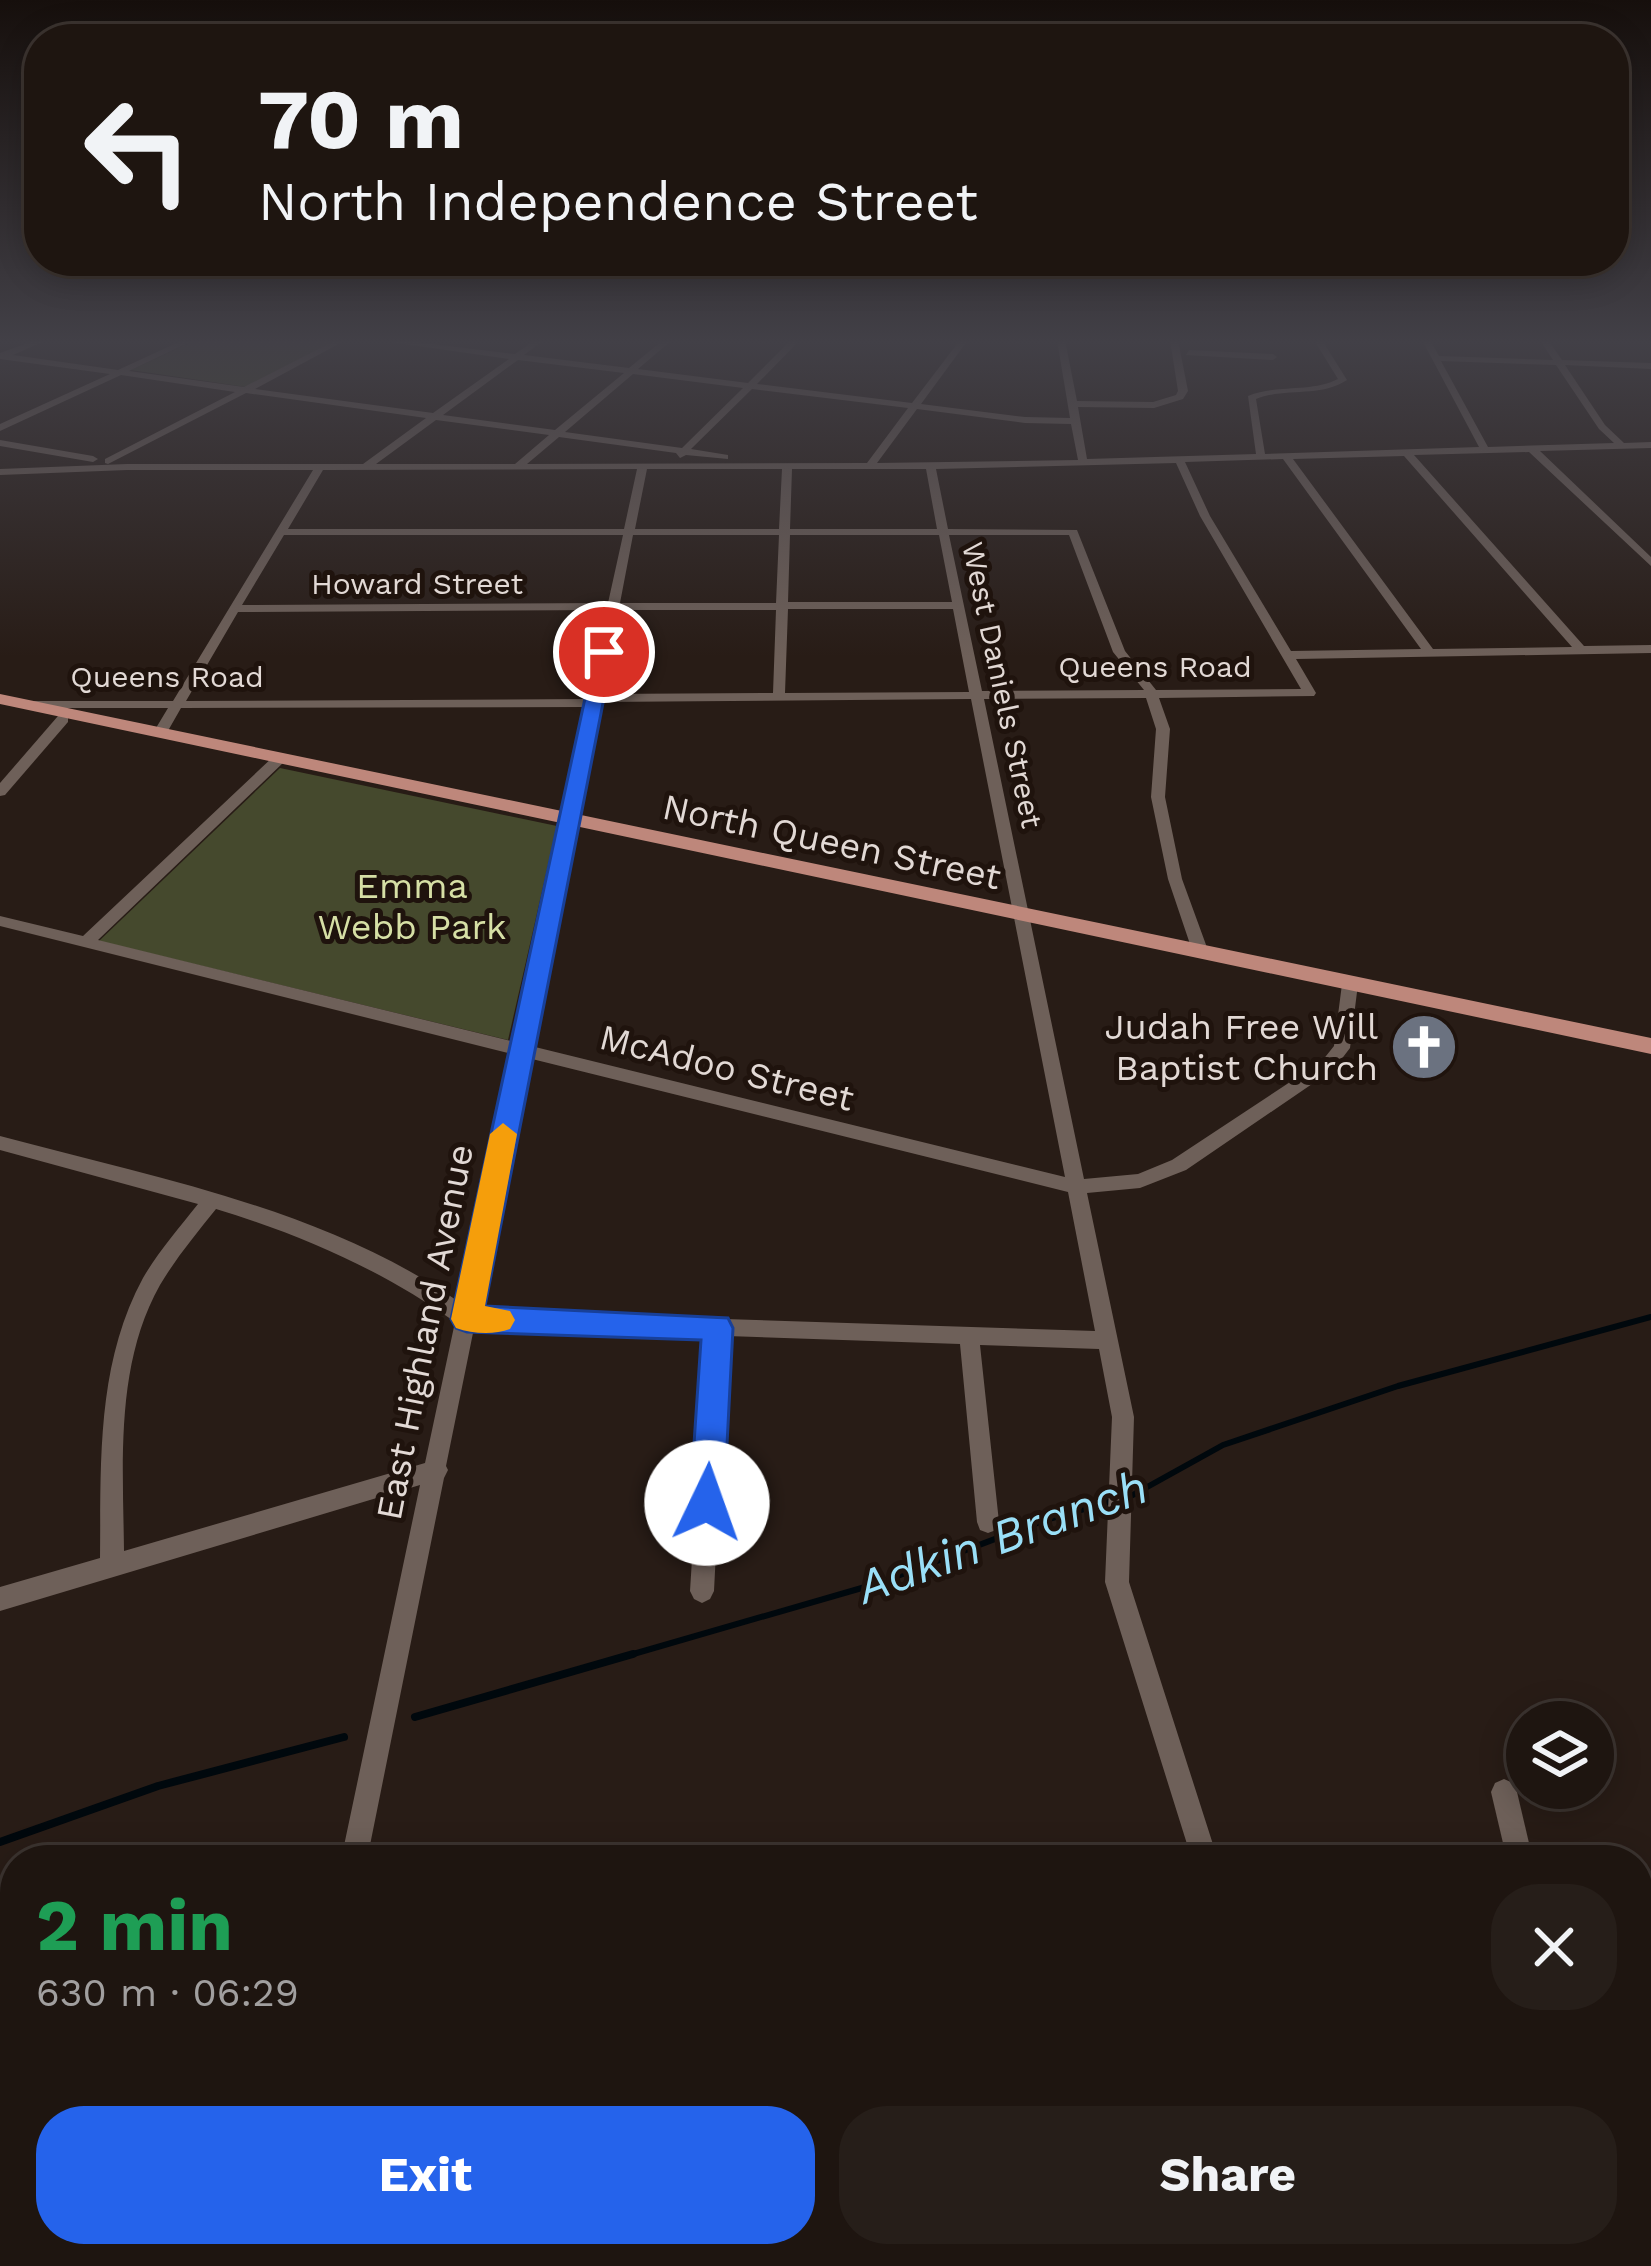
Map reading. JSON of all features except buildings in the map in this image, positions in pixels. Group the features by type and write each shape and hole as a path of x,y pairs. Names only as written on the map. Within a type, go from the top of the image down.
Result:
{"main road":[{"name":"North Queen Street","path":"0,699 1651,1046"}],"street":[{"path":"16,446 127,467"},
{"path":"108,461 137,446"},
{"path":"365,467 394,446"},
{"path":"517,467 543,446"},
{"path":"648,446 787,466"},
{"path":"669,467 690,446"},
{"path":"870,466 885,446"},
{"path":"1080,446 1084,462"},
{"path":"1260,446 1262,457"},
{"path":"1483,446 1485,450"},
{"path":"0,472 127,467 930,466 1629,446"},
{"path":"1532,448 1651,562"},
{"path":"1406,452 1580,650"},
{"path":"1286,456 1430,653"},
{"path":"1179,459 1205,516 1289,656"},
{"path":"779,697 787,466"},
{"name":"West Daniels Street","path":"930,466 1123,1417 1118,1582 1200,1845"},
{"name":"East Highland Avenue","path":"357,1845 642,467"},
{"path":"160,733 319,468"},
{"path":"283,532 1072,532 1119,652 1152,695 1163,729 1158,796 1175,879 1201,953"},
{"name":"Howard Street","path":"236,609 958,605"},
{"name":"Queens Road","path":"29,705 1310,693 1289,656 1651,649"},
{"path":"0,791 63,719"},
{"path":"87,942 280,758"},
{"name":"McAdoo Street","path":"0,921 1076,1187 1140,1181 1179,1165 1328,1065 1342,1048 1350,984"},
{"path":"0,1143 210,1203 350,1251 425,1289 467,1319 1108,1340"},
{"path":"112,1565 113,1413 123,1352 149,1288 210,1203"},
{"path":"702,1591 717,1328"},
{"path":"969,1335 988,1522"},
{"path":"0,1598 437,1470"},
{"path":"1504,1792 1516,1845"}],"green space":[{"name":"Emma Webb Park","path":"280,768 557,826 508,1040 99,941"}],"waterway":[{"name":"Adkin Branch","path":"1131,1496 1223,1445 1398,1386 1651,1317"},
{"name":"Adkin Branch","path":"623,1657 879,1583 1045,1520 1109,1502"},
{"name":"Adkin Branch","path":"415,1717 633,1654"},
{"name":"Adkin Branch","path":"0,1842 158,1786 344,1737"}],"slow traffic":[{"path":"500,1320 467,1319 503,1134"}],"place":[{"name":"Judah Free Will Baptist Church","path":"1424,1047"}],"route":[{"path":"604,652 467,1319 717,1328 707,1503"}]}
